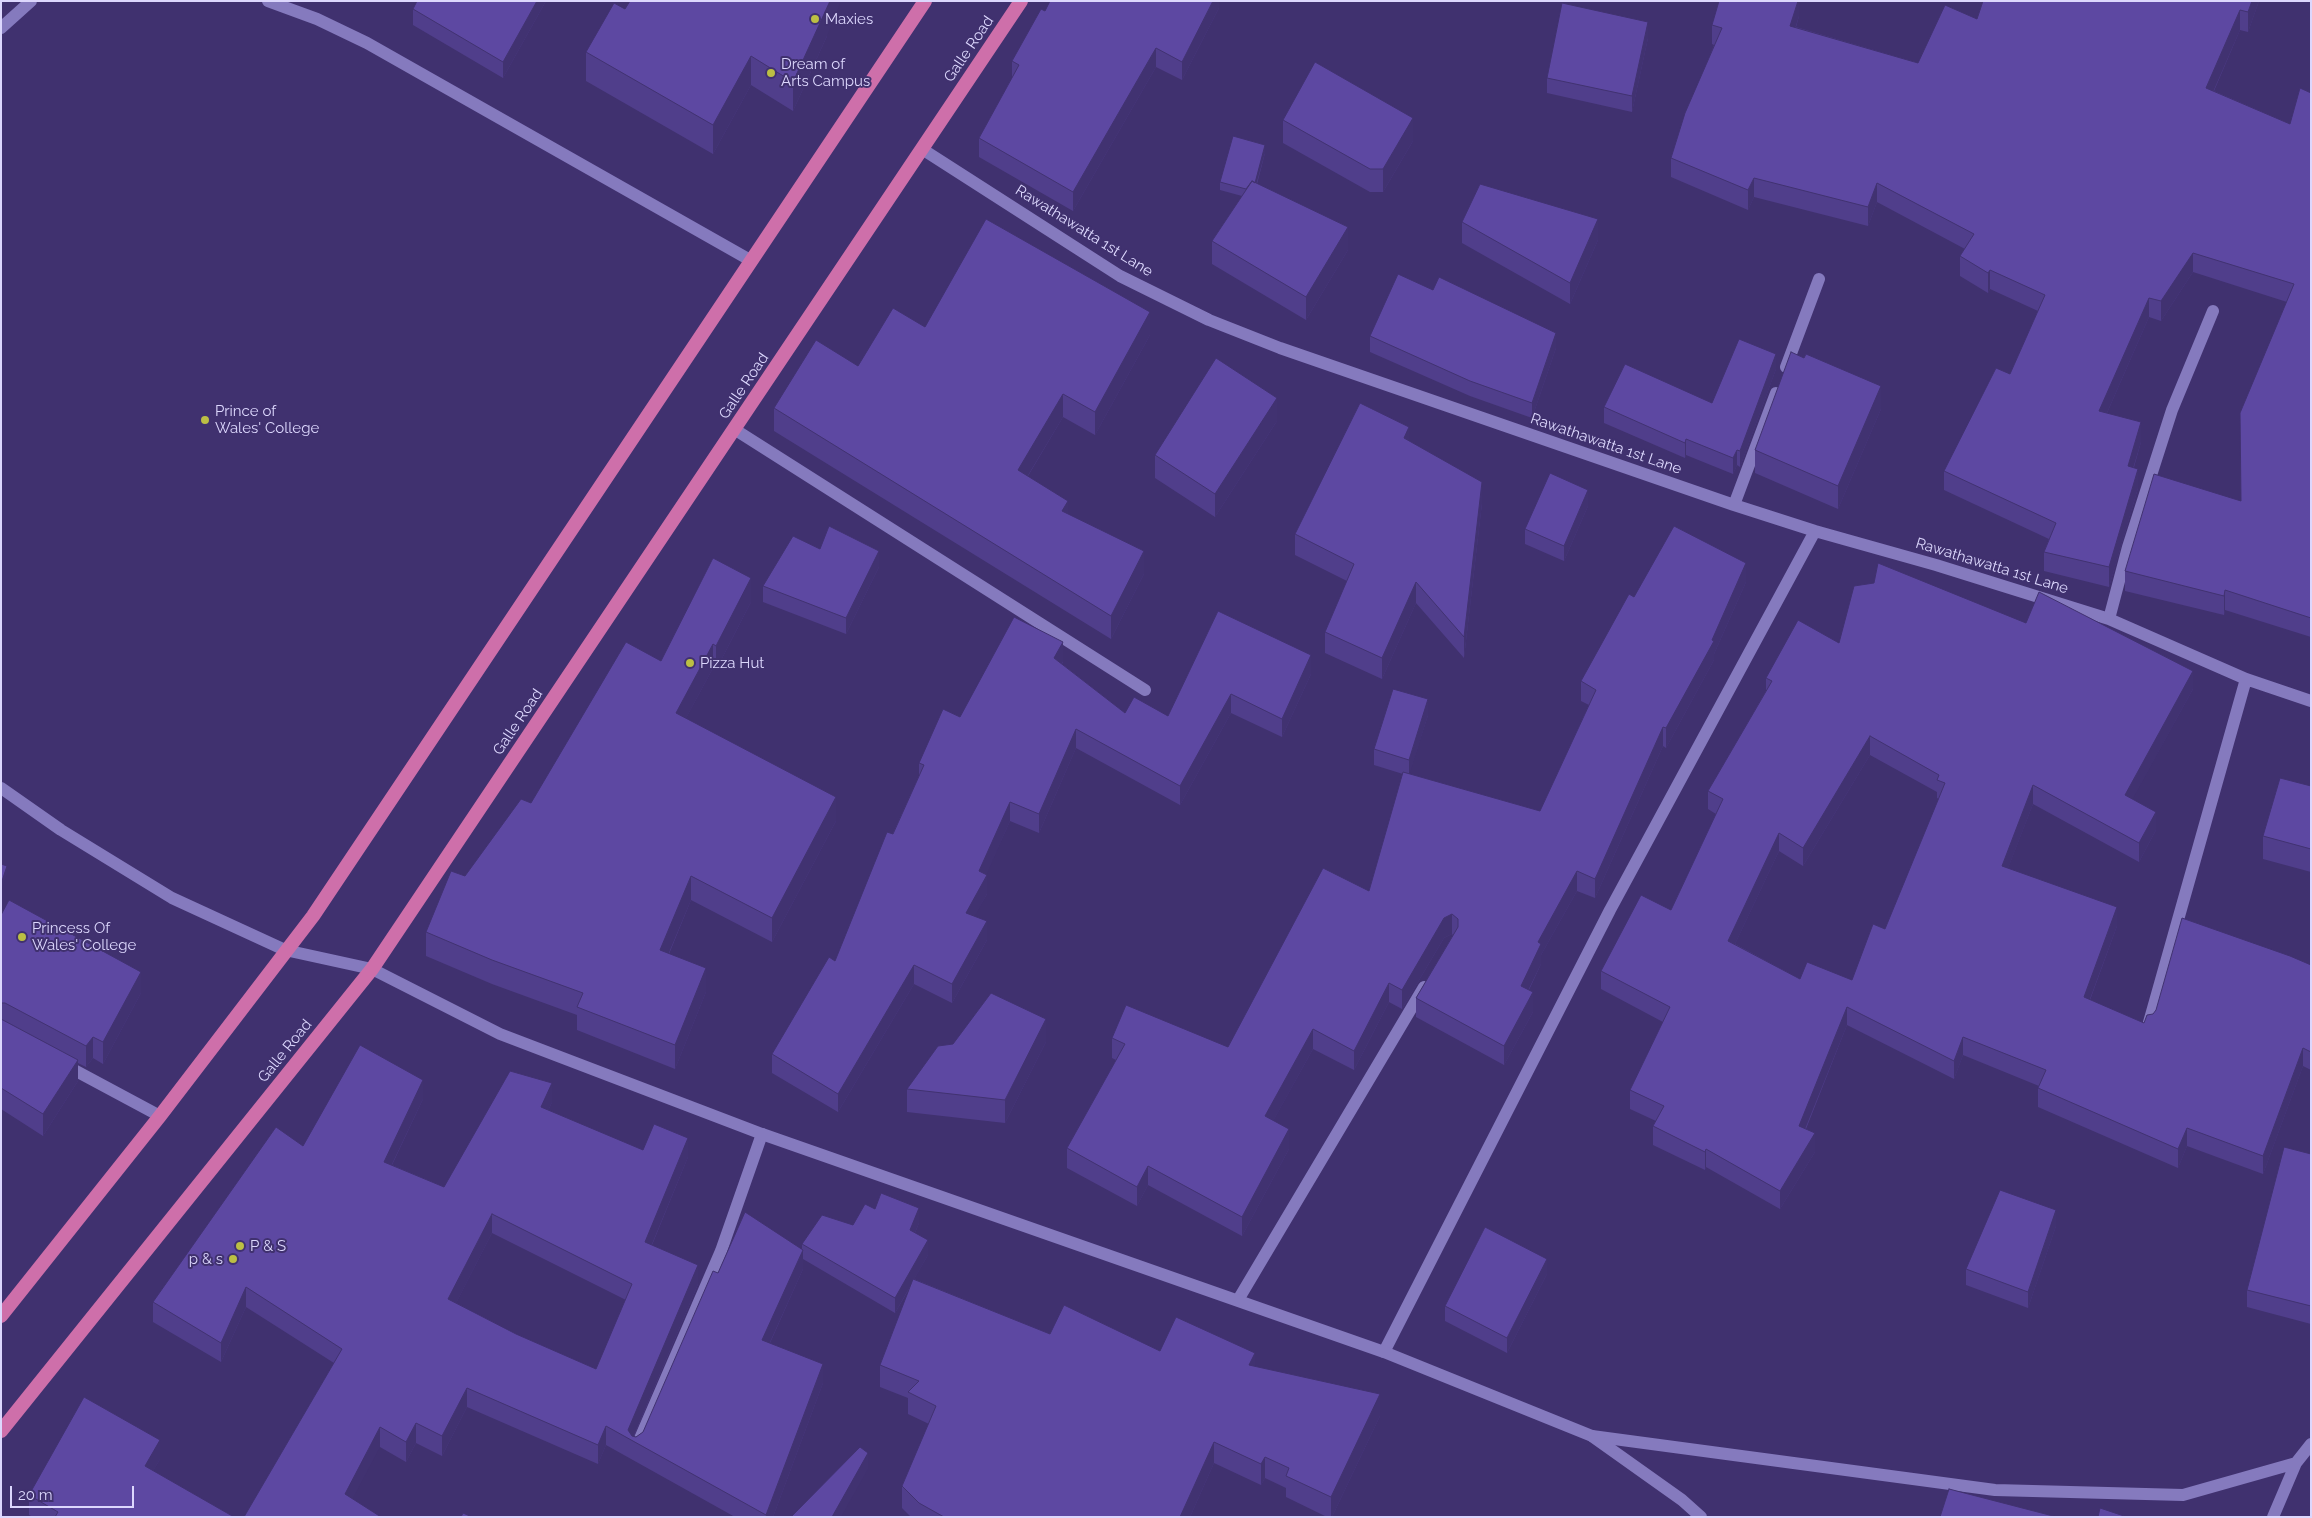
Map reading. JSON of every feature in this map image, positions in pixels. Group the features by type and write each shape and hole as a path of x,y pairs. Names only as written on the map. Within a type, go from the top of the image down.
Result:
{"highway":[{"path":"1,1316 160,1116 313,916 925,1"},
{"name":"Galle Road","path":"1,1431 372,969 1021,1"}],"street":[{"path":"1,28 31,1"},
{"path":"268,1 317,19 367,44 750,260"},
{"name":"Rawathawatta 1st Lane","path":"922,149 1120,276 1209,320 1280,348 1815,532 1936,565 2109,618 2246,679 2311,700"},
{"path":"1734,505 1819,279"},
{"path":"2109,618 2128,547 2172,410 2213,311"},
{"path":"734,429 1145,690"},
{"path":"1384,1352 1610,910 1815,532"},
{"path":"2148,1026 2246,679"},
{"path":"1,788 61,830 172,898 286,950 372,969 500,1034 762,1134 1384,1352 1592,1436 1682,1500 1701,1517"},
{"path":"1238,1300 1431,976"},
{"path":"52,1058 160,1116"},
{"path":"636,1448 721,1252 762,1134"},
{"path":"1592,1436 1995,1490 2183,1495 2296,1464"},
{"path":"2273,1517 2296,1464 2311,1444"}],"building":[{"path":"417,1 537,1 503,62 413,9"},
{"path":"630,1 830,1 793,82 751,56 713,125 586,52 614,3 625,9"},
{"path":"1050,1 1213,1 1182,62 1156,48 1073,192 979,138 1019,65 1012,61 1041,9 1045,11"},
{"path":"1719,1 1798,1 1790,26 1918,63 1945,5 1977,19 1983,1 2252,1 2248,12 2240,10 2206,88 2290,124 2300,88 2311,93 2311,618 2225,590 2224,596 2125,571 2154,474 2241,501 2240,413 2294,284 2193,253 2161,301 2149,298 2099,411 2141,422 2128,466 2138,469 2109,567 2044,552 2056,523 1944,471 1996,368 2010,374 2045,295 1990,270 1988,273 1960,256 1974,234 1877,183 1868,207 1754,178 1748,190 1671,158 1685,113 1722,28 1712,25"},
{"path":"1562,3 1648,22 1632,96 1547,78"},
{"path":"1315,62 1413,118 1383,169 1370,169 1283,120"},
{"path":"1233,136 1265,145 1255,183 1252,181 1246,189 1220,182"},
{"path":"1252,181 1348,227 1306,297 1212,241"},
{"path":"1480,184 1598,219 1570,283 1462,222"},
{"path":"986,219 1150,312 1095,412 1063,394 1018,470 1068,501 1062,511 1144,551 1111,616 774,408 816,340 858,366 893,308 925,327"},
{"path":"1398,274 1433,290 1439,277 1556,333 1532,403 1470,381 1370,336"},
{"path":"1739,339 1776,354 1740,451 1737,450 1733,458 1686,439 1685,443 1604,407 1625,364 1712,403"},
{"path":"1791,352 1804,358 1806,354 1881,386 1838,486 1755,450"},
{"path":"1216,358 1277,398 1215,494 1155,455"},
{"path":"1360,403 1409,427 1404,438 1482,482 1464,637 1416,582 1382,658 1325,632 1354,564 1295,534"},
{"path":"1550,473 1588,490 1564,546 1525,529"},
{"path":"829,526 879,551 846,618 763,586 793,536 820,549"},
{"path":"1674,526 1746,563 1712,640 1714,641 1666,728 1663,727 1595,879 1577,871 1538,942 1541,944 1521,986 1533,992 1504,1046 1416,998 1458,927 1458,919 1452,914 1444,918 1402,990 1389,983 1354,1051 1313,1029 1265,1116 1289,1129 1242,1217 1148,1166 1137,1187 1067,1148 1125,1044 1112,1038 1126,1005 1228,1047 1323,868 1369,891 1403,772 1540,811 1596,690 1581,681 1629,594 1634,597"},
{"path":"713,558 751,578 716,646 713,644 676,713 836,797 772,918 691,876 660,950 706,968 675,1045 577,1007 583,993 492,960 426,932 451,871 465,876 521,799 531,803 626,642 661,661"},
{"path":"1878,563 2026,623 2039,592 2193,671 2125,795 2156,812 2139,843 2033,785 2002,866 2117,907 2084,997 2144,1023 2147,1015 2153,1014 2156,1010 2182,918 2311,965 2311,1052 2303,1048 2263,1156 2187,1128 2178,1149 2038,1088 2046,1070 1963,1037 1954,1061 1847,1007 1799,1126 1815,1133 1780,1191 1706,1149 1705,1152 1653,1126 1664,1106 1630,1090 1670,1007 1601,971 1641,895 1671,910 1723,799 1708,791 1772,681 1766,678 1798,620 1839,643 1854,586 1874,583","holes":["1870,736 1939,775 1937,780 1945,783 1885,929 1873,924 1852,980 1807,962 1800,979 1728,941 1779,833 1803,848"]},
{"path":"1218,611 1311,655 1282,719 1231,694 1180,786 1076,729 1039,814 1010,802 979,871 987,875 966,913 987,921 952,984 914,965 838,1094 772,1054 829,957 835,961 887,832 893,834 924,765 919,763 943,709 960,717 1014,617 1063,642 1054,658 1125,713 1134,697 1168,716"},
{"path":"1393,689 1428,699 1409,760 1374,749"},
{"path":"2280,778 2311,786 2311,849 2263,836"},
{"path":"1,864 7,866 1,884"},
{"path":"9,900 141,972 103,1042 93,1037 86,1046 5,1003 1,1003 1,915"},
{"path":"991,993 1046,1019 1005,1100 907,1089 938,1046 953,1044"},
{"path":"1,1019 78,1060 43,1114 1,1088"},
{"path":"360,1045 423,1080 384,1162 444,1187 510,1071 552,1083 541,1107 643,1150 654,1124 688,1138 645,1242 698,1265 628,1430 632,1436 636,1437 643,1432 713,1271 718,1273 745,1212 803,1250 762,1340 823,1364 766,1515 606,1426 598,1445 467,1388 442,1436 416,1423 406,1442 380,1427 345,1494 381,1517 244,1517 342,1349 246,1287 221,1343 153,1302 276,1127 303,1146","holes":["492,1214 632,1284 596,1369 516,1334 448,1299"]},
{"path":"2284,1147 2311,1154 2311,1306 2247,1290"},
{"path":"2000,1190 2056,1210 2028,1292 1966,1269"},
{"path":"881,1193 919,1208 910,1230 928,1240 895,1298 802,1244 822,1215 853,1225 865,1204 875,1209"},
{"path":"1485,1227 1547,1259 1507,1338 1445,1306"},
{"path":"913,1279 1050,1334 1064,1305 1160,1351 1176,1317 1255,1353 1249,1365 1380,1394 1331,1497 1286,1476 1289,1468 1265,1457 1261,1464 1214,1442 1180,1517 944,1517 919,1503 902,1486 936,1406 908,1392 919,1381 880,1365"},
{"path":"84,1397 160,1440 145,1466 234,1517 55,1517 58,1512 29,1495"},
{"path":"860,1447 868,1453 832,1517 791,1517"},
{"path":"1949,1489 2057,1517 1940,1517"},
{"path":"2100,1508 2127,1517 2098,1517"},
{"path":"463,1513 472,1517 461,1517"}],"place":[{"name":"Maxies","path":"815,19"},
{"name":"Dream of Arts Campus","path":"771,73"},
{"name":"Prince of Wales' College","path":"205,420"},
{"name":"Pizza Hut","path":"690,663"},
{"name":"Princess Of Wales' College","path":"22,937"},
{"name":"P & S","path":"240,1246"},
{"name":"p & s","path":"233,1259"}]}
